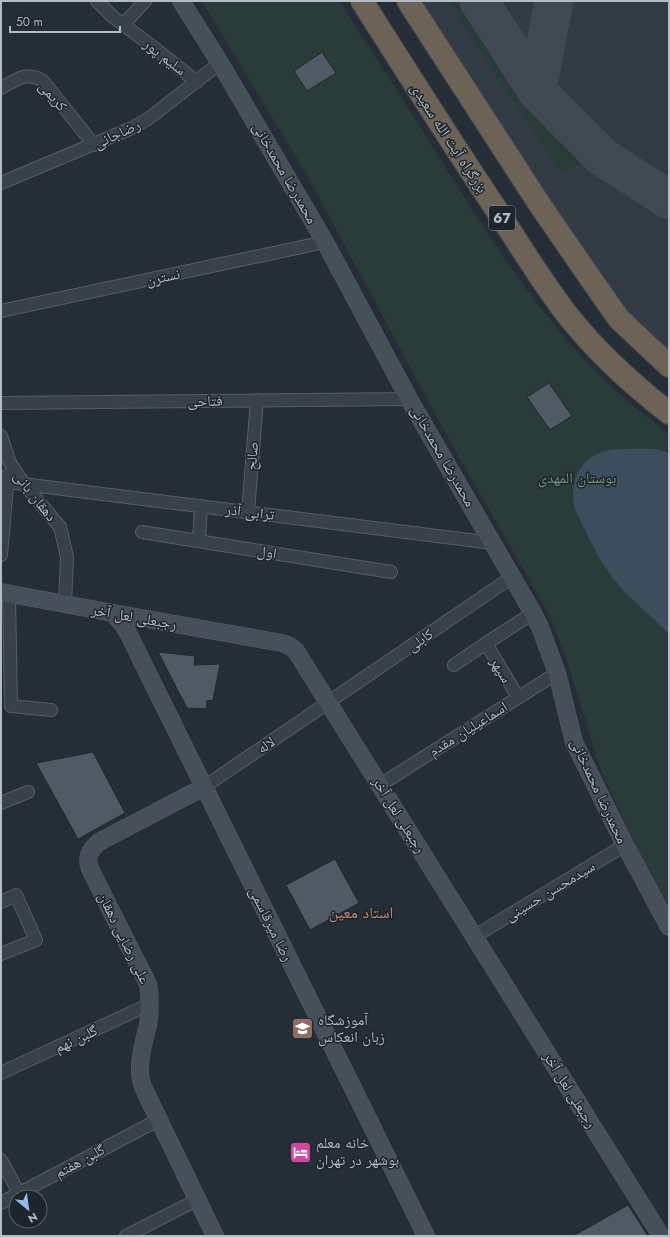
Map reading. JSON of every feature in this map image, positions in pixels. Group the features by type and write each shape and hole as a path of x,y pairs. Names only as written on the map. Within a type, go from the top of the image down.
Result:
{"highway":[{"name":"بزرگراه آیت الله سعیدی","path":"362,1 470,171 551,293 610,362 649,398 669,414"},
{"name":"67","path":"408,1 540,205 593,282 619,318 669,366"}],"street":[{"name":"سلیم پور","path":"97,1 113,17 197,82"},
{"path":"123,25 145,1"},
{"name":"محمدرضا محمدخانی","path":"181,1 220,63 325,242 410,399 533,613 540,627 557,674 574,742 625,845 669,927"},
{"name":"رضاجانی","path":"1,183 132,128 148,119 220,63"},
{"name":"کریمی","path":"1,88 25,76 32,75 37,77 43,81 94,145"},
{"name":"نسترن","path":"1,311 325,242"},
{"name":"فتاحی","path":"1,403 410,399"},
{"name":"صالح","path":"248,512 257,400"},
{"name":"دهقان بانی","path":"1,436 5,463 60,527 67,557 65,604"},
{"path":"1,554 7,482 5,463"},
{"name":"ترابی آذر","path":"7,482 493,543"},
{"path":"199,541 201,506"},
{"name":"اول","path":"142,532 391,572"},
{"name":"کابلی","path":"328,702 512,577"},
{"path":"5,593 11,706 51,710"},
{"name":"رجبعلی لعل آخر","path":"5,593 290,646 296,651 661,1236"},
{"name":"رضا میرقاسمی","path":"114,613 128,633 426,1236"},
{"name":"سپهر","path":"454,665 533,613"},
{"name":"سپهر","path":"488,642 487,645 489,649 518,697"},
{"name":"اسماعیلیان مقدم","path":"380,785 518,697 557,674"},
{"name":"لاله","path":"204,788 328,702"},
{"name":"علی رضایی دهقان","path":"204,788 99,842 93,848 88,860 91,871 148,984 150,1004 142,1047 140,1074 143,1087 215,1236"},
{"path":"1,803 28,792"},
{"name":"سیدمحسن حسینی","path":"474,936 625,845"},
{"path":"1,902 16,895 36,940 1,954"},
{"name":"گلبن نهم","path":"1,1073 150,1004"},
{"name":"گلبن هفتم","path":"27,1189 158,1120"},
{"path":"1,1160 17,1189"},
{"path":"126,1236 197,1200"}],"shaded area":[{"path":"419,1 669,1 669,354 622,306 603,283"}],"green space":[{"name":"بوستان المهدی","path":"202,1 339,1 501,254 544,312 600,376 619,394 669,435 669,906 636,847 600,768 566,657 550,616 447,436 307,175"},
{"path":"448,1 473,1 535,96 589,159 562,175"}],"water":[{"path":"656,449 669,454 669,635 622,589 610,574 589,539 576,512 573,492 578,473 583,465 590,458 599,453 610,450"}],"building":[{"path":"322,52 336,73 307,91 294,71"},
{"path":"549,383 572,416 550,430 527,397"},
{"path":"158,652 195,656 194,665 220,664 213,700 207,701 206,709 187,708"},
{"path":"93,752 125,813 78,839 36,763"},
{"path":"335,859 359,903 310,930 286,885"},
{"path":"628,1205 648,1236 573,1236"}],"taxiway":[{"path":"479,1 537,91 601,156 669,200"},
{"path":"537,91 554,1"}],"place":[{"name":"آموزشگاه زبان انعکاس","path":"302,1029"},
{"name":"خانه معلم بوشهر در تهران","path":"300,1152"}],"district":[{"name":"استاد معین","path":"361,912"}]}
